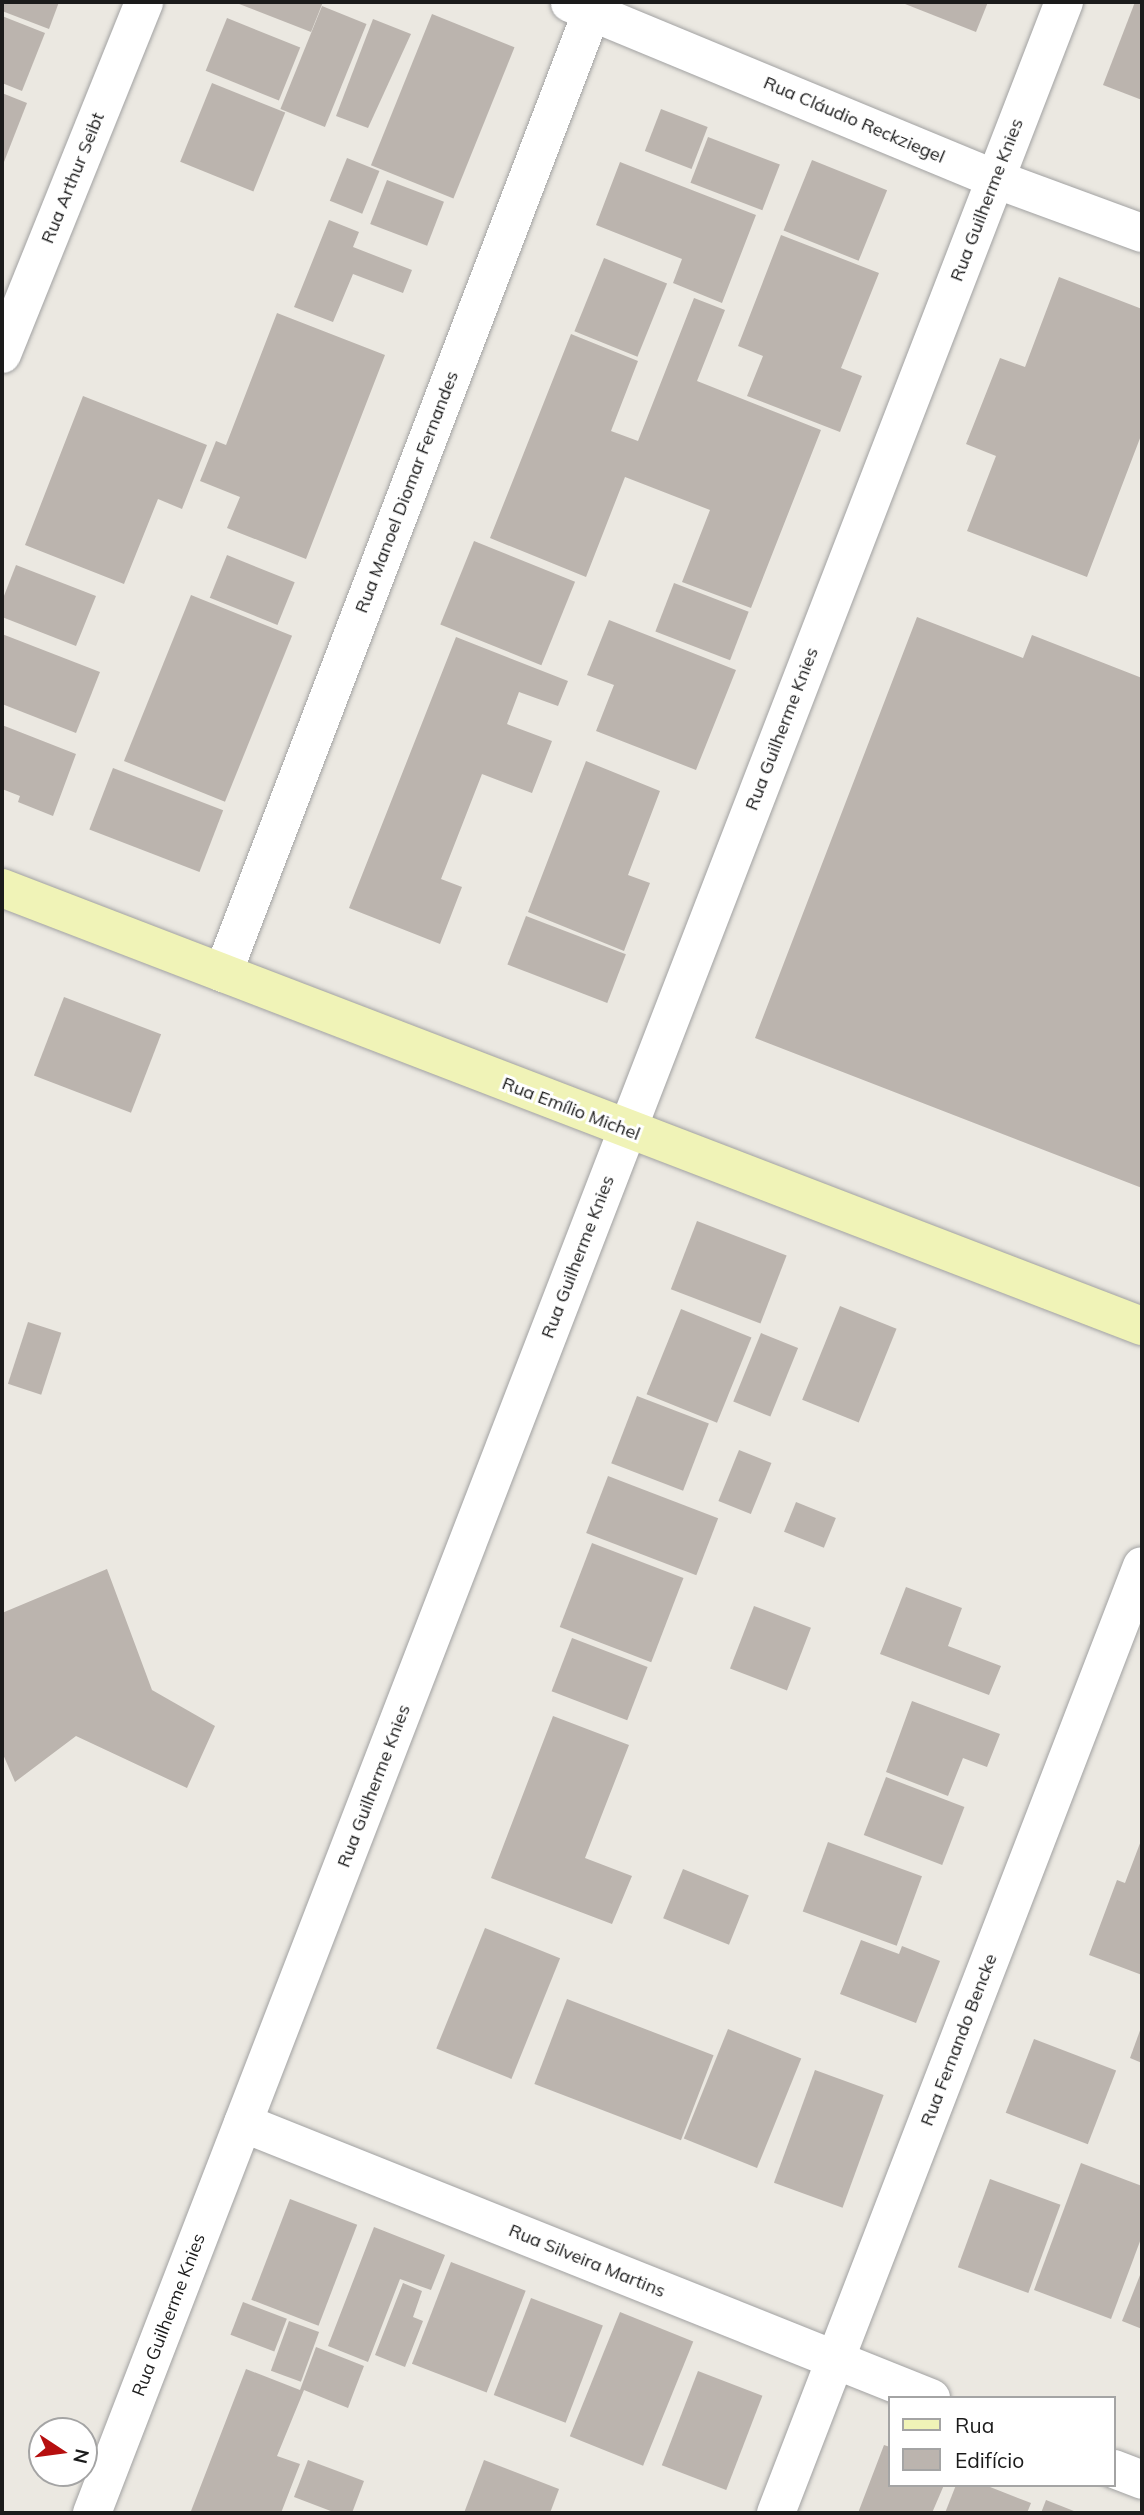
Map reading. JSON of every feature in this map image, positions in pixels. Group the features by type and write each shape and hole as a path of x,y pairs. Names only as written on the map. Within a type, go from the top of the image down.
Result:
{"street":[{"name":"Rua Arthur Seibt","path":"2,354 144,2"},
{"name":"Rua Guilherme Knies","path":"92,2513 1064,2"},
{"name":"Rua Cláudio Reckziegel","path":"580,6 995,179 1142,233"},
{"name":"Rua Manoel Diomar Fernandes","path":"223,973 580,6"},
{"name":"Rua Emílio Michel","path":"2,888 626,1131 1142,1326"},
{"name":"Rua Fernando Bencke","path":"776,2513 1142,1566"},
{"name":"Rua Silveira Martins","path":"243,2123 926,2396"},
{"path":"1116,2470 1142,2480"}],"building":[{"path":"2,2 59,2 49,29 2,11"},
{"path":"234,2 323,2 311,32"},
{"path":"900,2 988,2 976,32"},
{"path":"1135,2 1142,2 1142,100 1103,85"},
{"path":"322,6 367,24 325,127 280,109"},
{"path":"432,14 515,47 453,198 371,165"},
{"path":"2,16 45,33 22,91 2,83"},
{"path":"227,18 300,48 279,100 206,71"},
{"path":"373,19 411,34 368,128 336,116"},
{"path":"212,83 285,113 253,191 180,162"},
{"path":"2,93 27,103 2,167"},
{"path":"661,109 708,127 692,169 645,151"},
{"path":"708,137 780,165 762,210 690,183"},
{"path":"347,158 379,171 362,214 330,201"},
{"path":"812,160 887,190 859,261 784,230"},
{"path":"620,162 756,215 722,303 673,283 682,259 596,225"},
{"path":"387,180 444,202 427,246 370,224"},
{"path":"329,220 359,232 353,247 412,270 403,293 353,274 333,322 294,307"},
{"path":"781,235 879,273 841,368 862,376 840,432 747,396 763,356 738,346"},
{"path":"604,258 667,283 637,357 574,331"},
{"path":"1059,277 1142,309 1142,433 1087,577 967,531 996,456 966,444 1000,358 1025,367"},
{"path":"694,298 725,310 697,381 821,430 751,608 682,582 710,510 625,477 586,577 490,538 571,334 638,361 611,431 638,441"},
{"path":"277,313 385,355 306,559 227,528 240,497 200,481 216,441 226,445"},
{"path":"83,396 207,445 182,509 158,499 124,584 25,545"},
{"path":"474,541 575,582 541,665 440,624"},
{"path":"227,555 295,582 277,625 210,598"},
{"path":"16,565 96,596 76,646 2,617 2,601"},
{"path":"674,583 749,612 730,660 655,632"},
{"path":"191,595 292,636 225,802 124,761"},
{"path":"917,617 1023,658 1032,635 1142,678 1142,1188 755,1038"},
{"path":"609,620 736,670 696,770 596,731 614,685 587,675"},
{"path":"2,634 100,672 76,733 2,704"},
{"path":"456,637 568,681 558,706 519,692 507,724 552,741 532,793 482,774 441,879 462,887 440,944 349,908"},
{"path":"2,725 76,754 53,816 18,802 20,796 2,789"},
{"path":"586,761 660,791 628,875 650,883 624,951 528,912"},
{"path":"113,768 223,810 200,872 89,830"},
{"path":"526,916 626,954 607,1003 507,965"},
{"path":"64,997 161,1034 131,1113 34,1075"},
{"path":"697,1221 787,1255 760,1324 671,1289"},
{"path":"840,1306 897,1329 859,1422 802,1400"},
{"path":"681,1309 751,1337 717,1423 647,1394"},
{"path":"28,1322 61,1333 41,1395 8,1384"},
{"path":"761,1333 798,1348 770,1417 733,1402"},
{"path":"637,1396 709,1424 683,1491 611,1463"},
{"path":"739,1450 771,1463 751,1514 718,1501"},
{"path":"608,1476 718,1518 696,1575 586,1533"},
{"path":"796,1502 836,1518 824,1548 784,1532"},
{"path":"592,1543 683,1578 651,1662 560,1627"},
{"path":"107,1569 152,1690 215,1726 187,1788 76,1736 15,1782 2,1752 2,1613"},
{"path":"906,1587 962,1608 948,1646 1001,1666 989,1695 880,1654"},
{"path":"754,1606 811,1628 787,1690 730,1669"},
{"path":"572,1638 648,1667 627,1720 552,1691"},
{"path":"912,1701 1000,1734 987,1767 963,1758 948,1796 886,1772"},
{"path":"553,1716 629,1745 585,1858 632,1876 612,1924 491,1878"},
{"path":"886,1777 964,1807 942,1865 864,1835"},
{"path":"1142,1838 1142,1975 1089,1955 1117,1880 1125,1883"},
{"path":"828,1842 922,1876 897,1946 803,1912"},
{"path":"683,1869 749,1896 729,1945 663,1918"},
{"path":"485,1928 560,1958 511,2079 436,2049"},
{"path":"861,1940 899,1954 902,1946 940,1961 916,2023 840,1994"},
{"path":"567,1999 714,2055 681,2140 534,2084"},
{"path":"1142,2025 1142,2063 1130,2058"},
{"path":"728,2029 801,2059 757,2168 684,2138"},
{"path":"1034,2039 1116,2071 1088,2144 1006,2113"},
{"path":"815,2070 884,2095 843,2208 774,2183"},
{"path":"1081,2163 1142,2186 1142,2236 1111,2319 1034,2290"},
{"path":"990,2179 1060,2205 1028,2293 958,2267"},
{"path":"290,2199 357,2225 319,2326 251,2300"},
{"path":"374,2227 445,2255 431,2290 400,2279 368,2362 328,2346"},
{"path":"451,2262 526,2291 487,2392 412,2364"},
{"path":"1142,2270 1142,2329 1122,2321"},
{"path":"403,2283 422,2291 413,2317 423,2321 405,2367 375,2355"},
{"path":"531,2298 603,2326 566,2423 494,2395"},
{"path":"243,2302 287,2319 274,2352 230,2335"},
{"path":"620,2312 693,2342 643,2466 570,2436"},
{"path":"289,2321 319,2332 301,2382 271,2371"},
{"path":"316,2347 364,2366 348,2408 304,2390 277,2456 300,2464 281,2513 191,2511 246,2369 300,2390"},
{"path":"698,2371 762,2396 726,2490 662,2465"},
{"path":"884,2445 888,2446 888,2487 943,2487 932,2513 858,2513"},
{"path":"308,2460 364,2481 352,2513 336,2513 294,2497"},
{"path":"484,2460 559,2489 550,2513 464,2513"},
{"path":"955,2487 990,2487 1031,2503 1027,2513 945,2513"},
{"path":"1046,2500 1079,2513 1041,2513"}]}
